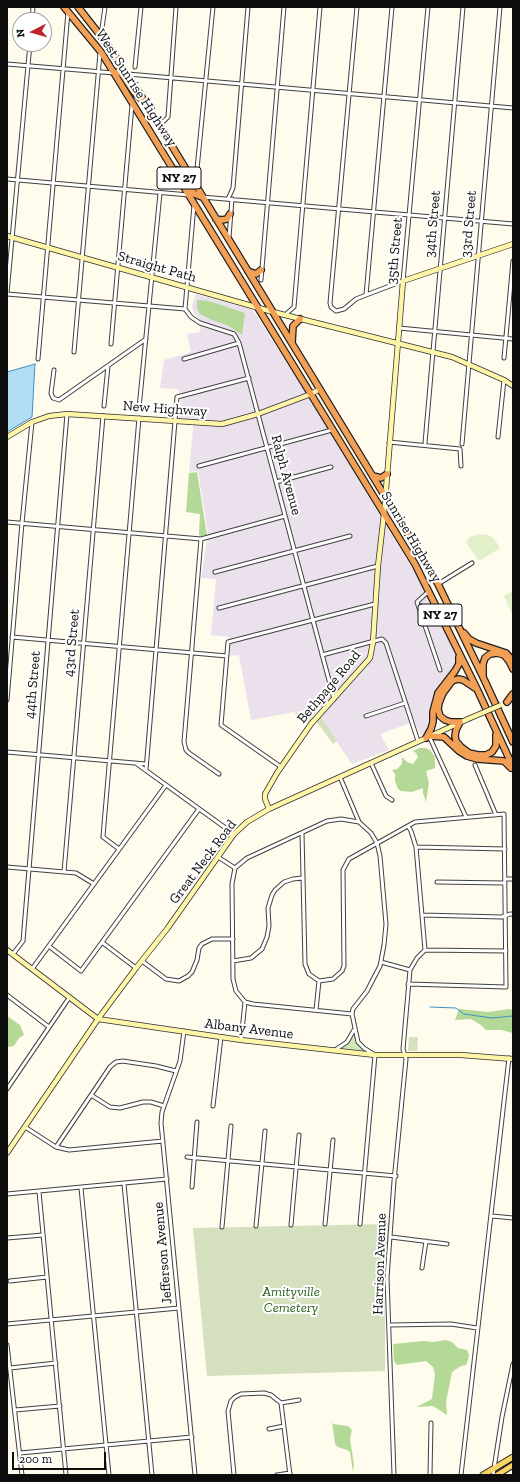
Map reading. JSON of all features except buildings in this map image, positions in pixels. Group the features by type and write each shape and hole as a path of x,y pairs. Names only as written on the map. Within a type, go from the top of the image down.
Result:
{"highway":[{"name":"West Sunrise Highway","path":"64,7 100,52 114,73 283,349"},
{"name":"West Sunrise Highway","path":"78,7 128,74 292,343"},
{"path":"114,73 119,72 122,74 134,92 147,105"},
{"path":"167,158 185,179 194,194 202,197"},
{"path":"216,219 227,219 230,214"},
{"path":"248,271 256,274 261,270"},
{"path":"292,343 294,326 300,319"},
{"name":"Sunrise Highway","path":"292,343 438,584 513,742"},
{"name":"Sunrise Highway","path":"283,349 415,564 477,689 513,768"},
{"path":"373,476 381,478 387,474"},
{"path":"459,628 469,639 476,643 506,653 513,661"},
{"path":"458,650 459,664 438,693 433,712 433,722 427,737 444,738 459,751 468,756 477,759 504,761 513,768"},
{"path":"483,677 483,664 485,658 490,654 497,653 504,656 509,661 513,669"},
{"path":"477,689 463,680 458,679 452,681 443,693 438,709 440,716 451,722 460,722 454,736 456,742 469,753 486,755 492,752 496,746 495,729"},
{"path":"508,702 513,694"}],"main road":[{"name":"Straight Path","path":"10,237 273,312 398,344"},
{"path":"403,281 513,244"},
{"name":"35th Street","path":"385,496 403,281"},
{"path":"398,344 452,357 504,380 513,386"},
{"name":"New Highway","path":"7,437 32,422 49,416 67,414 222,424 258,414 311,394 320,389"},
{"name":"Bethpage Road","path":"269,809 265,794 270,783 311,724 370,658 373,642 378,566 385,496"},
{"name":"Great Neck Road","path":"7,1153 98,1019 136,968 167,930 234,834 247,822 269,809 460,722 508,702"},
{"name":"Albany Avenue","path":"7,950 98,1019 241,1040 375,1054 461,1055 511,1059"},
{"path":"483,1475 513,1457"},
{"path":"497,1475 513,1465"}],"street":[{"path":"101,36 105,7"},
{"path":"135,68 141,7"},
{"path":"159,124 168,117 176,7"},
{"path":"188,173 194,173 197,169 213,7"},
{"path":"229,240 230,199 233,188 240,84 248,7"},
{"path":"261,280 284,7"},
{"path":"285,315 294,307 320,7"},
{"path":"357,7 330,303 331,308 334,310 344,309 356,299 403,281"},
{"path":"366,295 372,212 392,7"},
{"name":"35th Street","path":"403,281 428,7"},
{"name":"34th Street","path":"425,443 463,7"},
{"name":"33rd Street","path":"462,444 470,335 500,7"},
{"path":"38,359 68,12"},
{"path":"29,52 10,237 7,293 185,310 191,317 200,323 234,334 240,343 184,359"},
{"path":"74,352 100,52"},
{"path":"7,64 114,73"},
{"path":"128,74 513,108"},
{"path":"111,344 132,102"},
{"path":"7,179 189,195"},
{"path":"139,408 160,193"},
{"path":"202,197 513,224"},
{"path":"185,310 194,203"},
{"path":"504,358 513,261"},
{"path":"399,328 513,339"},
{"path":"54,370 51,393 53,398 59,400 146,339"},
{"name":"Ralph Avenue","path":"240,343 334,699"},
{"path":"104,406 108,365"},
{"path":"146,770 177,397 249,378"},
{"path":"498,437 504,380"},
{"name":"44th Street","path":"13,954 23,941 67,414"},
{"name":"43rd Street","path":"64,872 103,416"},
{"path":"119,849 103,836 139,418"},
{"path":"7,700 32,422"},
{"path":"199,466 333,430"},
{"path":"389,442 460,449 461,466"},
{"path":"276,482 331,467"},
{"path":"7,522 201,539 285,516"},
{"path":"214,572 350,536"},
{"path":"201,539 184,742 188,753 219,774"},
{"path":"438,584 472,562"},
{"path":"220,608 378,566"},
{"path":"429,591 417,602 440,670"},
{"path":"281,767 221,725 228,642 375,604"},
{"path":"12,637 227,656"},
{"path":"322,655 382,639 386,643 418,741"},
{"path":"366,716 405,703"},
{"path":"427,737 466,817"},
{"path":"7,752 146,764"},
{"path":"135,763 234,834"},
{"path":"371,763 386,796 392,800"},
{"path":"475,765 496,815"},
{"path":"340,777 359,822 371,833 377,843 380,856 386,924 381,962 367,992 353,1009 352,1014 354,1018 354,1030 358,1042 364,1048 375,1054 360,1224"},
{"path":"32,970 166,785"},
{"path":"50,947 81,971 200,810"},
{"path":"302,833 305,964 309,974 319,981 333,979 342,972 344,966 343,870 345,864 354,856 416,822 504,814 506,986 408,984"},
{"path":"352,1014 245,1002 236,991 234,985 232,884 236,868 247,858 334,820 359,822"},
{"path":"408,826 416,847 425,950"},
{"path":"416,847 505,849"},
{"path":"218,857 236,868"},
{"path":"7,867 76,872 94,884"},
{"path":"233,961 251,958 262,949 267,938 269,926 268,908 272,895 284,882 303,878"},
{"path":"505,879 513,879"},
{"path":"437,882 505,883"},
{"path":"422,915 506,916 513,914"},
{"path":"142,961 166,979 179,981 192,972 199,948 202,944 212,939 233,939"},
{"path":"103,943 136,968"},
{"path":"381,962 410,970 417,958 425,950 506,951"},
{"name":"Harrison Avenue","path":"394,1475 387,1278 406,1059 403,1049 410,970"},
{"path":"316,1010 319,981"},
{"path":"7,995 49,1027"},
{"path":"7,1089 69,998"},
{"path":"241,1040 245,1002"},
{"path":"335,1050 347,1042 354,1030"},
{"name":"Jefferson Avenue","path":"184,1031 180,1061 161,1117 195,1475"},
{"path":"213,1106 221,1037"},
{"path":"461,1475 477,1328 511,1059"},
{"path":"56,1146 110,1067 116,1062 123,1061 156,1066 176,1071"},
{"path":"91,1095 110,1107 120,1108 143,1102 151,1102 164,1106"},
{"path":"192,1187 197,1122"},
{"path":"222,1227 231,1126"},
{"path":"25,1127 56,1146 69,1150 163,1140"},
{"path":"256,1226 265,1131"},
{"path":"291,1225 299,1135"},
{"path":"325,1224 333,1140"},
{"path":"187,1157 396,1176"},
{"path":"7,1194 167,1179"},
{"path":"124,1184 152,1475"},
{"path":"81,1188 109,1475"},
{"path":"39,1192 66,1475"},
{"path":"492,1216 513,1218"},
{"path":"7,1238 43,1235"},
{"path":"391,1237 447,1244"},
{"path":"422,1268 426,1241"},
{"path":"10,1281 47,1277"},
{"path":"7,1324 179,1308"},
{"path":"389,1325 451,1324 477,1328"},
{"path":"7,1345 22,1475"},
{"path":"10,1368 56,1363"},
{"path":"494,1475 502,1417 513,1364"},
{"path":"234,1475 228,1411 231,1401 241,1394 264,1393 271,1395 281,1403 290,1474 278,1475"},
{"path":"7,1396 13,1395"},
{"path":"281,1403 299,1400"},
{"path":"15,1410 60,1406"},
{"path":"430,1475 431,1423"},
{"path":"269,1429 284,1426"},
{"path":"20,1453 192,1437"}],"shaded area":[{"path":"196,294 253,310 321,417 422,585 457,657 457,664 433,697 428,729 421,736 415,722 380,734 389,750 352,764 317,714 323,707 251,720 239,655 230,656 229,637 211,635 216,579 201,578 208,534 198,471 189,472 194,419 179,418 181,399 178,389 160,388 164,360 191,352 187,334 200,332 200,319 194,314 192,305"}],"green space":[{"path":"197,300 209,301 245,313 242,335 229,326 200,314 197,308"},
{"path":"197,472 207,535 201,536 199,535 200,514 186,512 189,473"},
{"path":"478,534 492,537 500,548 481,560 478,560 466,542 470,537"},
{"path":"513,591 513,616 504,596"},
{"path":"319,708 308,723 294,713"},
{"path":"321,717 337,741 333,744 317,722"},
{"path":"419,748 430,750 435,757 435,768 426,771 429,783 426,802 423,788 412,792 401,791 398,789 395,781 395,774 392,770 397,769 402,764 402,757 407,762 413,764 418,757 413,751"},
{"path":"459,1009 488,1012 509,1009 513,1010 513,1033 501,1030 486,1030 471,1019 455,1020"},
{"path":"7,1016 20,1025 24,1035 19,1038 14,1046 7,1047"},
{"path":"354,1035 356,1043 364,1051 342,1048"},
{"path":"409,1037 418,1037 417,1051 408,1050"},
{"name":"Amityville Cemetery","path":"388,1224 385,1285 385,1371 207,1376 193,1228"},
{"path":"446,1340 452,1342 458,1348 467,1350 469,1355 466,1365 461,1366 452,1372 446,1402 447,1415 433,1406 416,1407 432,1399 435,1374 433,1367 426,1361 397,1365 394,1361 393,1344"},
{"path":"332,1421 333,1424 348,1426 352,1430 350,1439 354,1465 353,1472 350,1452 338,1447 335,1444"}],"water":[{"path":"35,364 32,417 7,432 7,372"}],"waterway":[{"path":"430,1007 456,1008 464,1014 492,1018 513,1016"}]}
